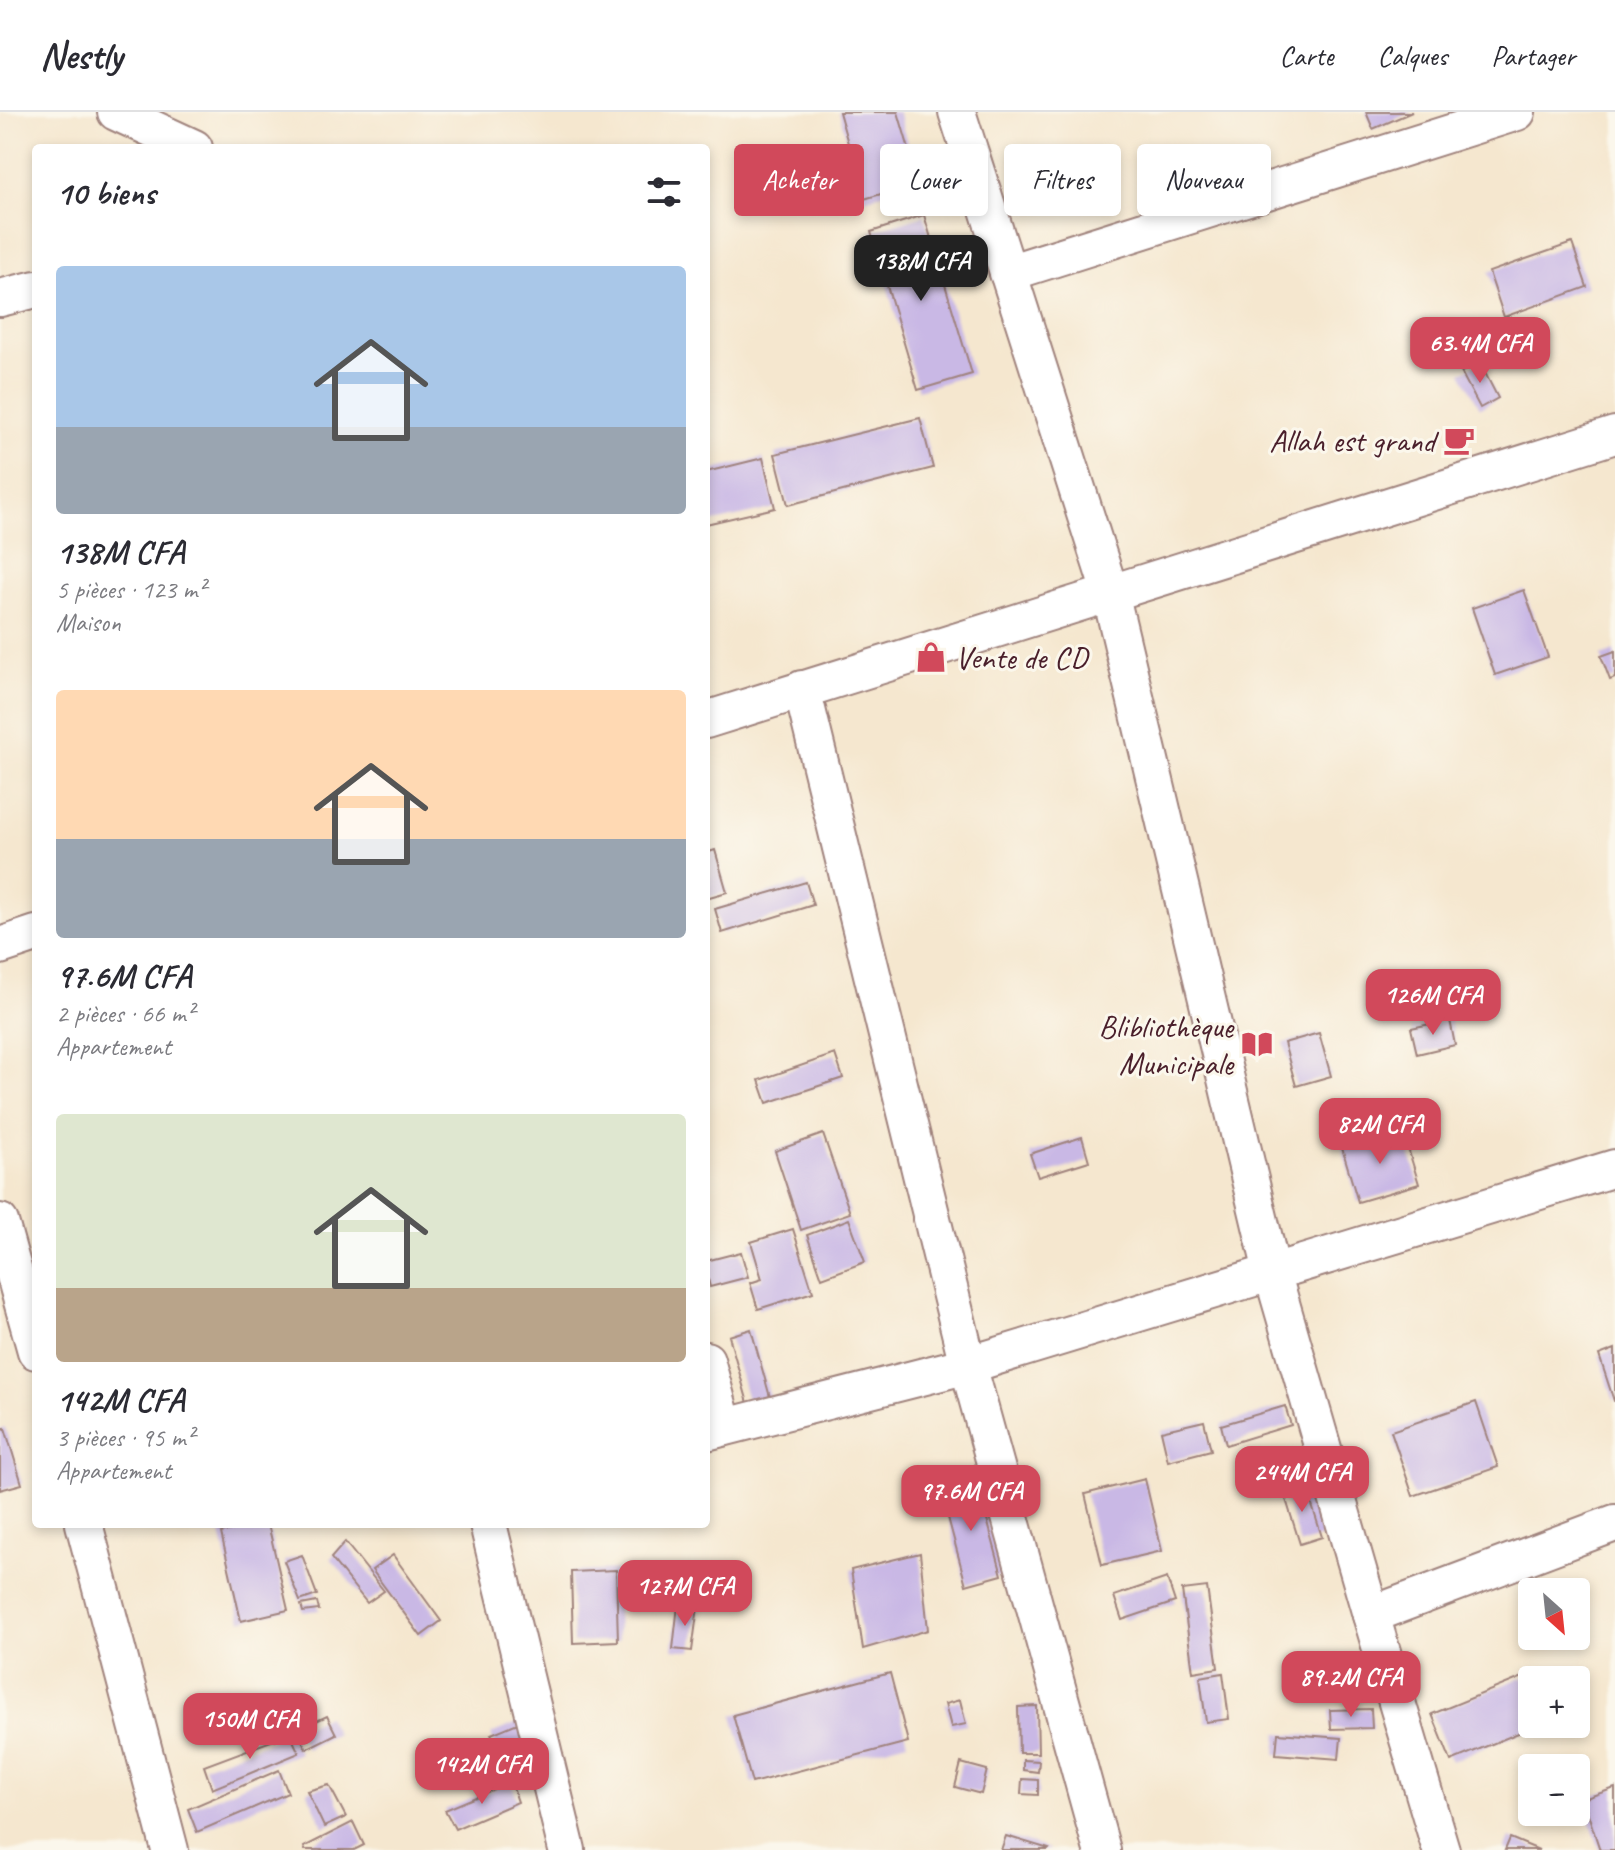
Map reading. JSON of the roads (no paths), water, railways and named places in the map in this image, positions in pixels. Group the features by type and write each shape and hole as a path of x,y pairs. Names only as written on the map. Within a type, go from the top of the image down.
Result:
{"street":[{"path":"116,112 185,144"},
{"path":"957,112 1110,592 1272,1272 1441,1850"},
{"path":"1008,273 1517,112"},
{"path":"0,298 32,290"},
{"path":"710,719 1615,435"},
{"path":"802,689 968,1365 1102,1850"},
{"path":"0,946 32,935"},
{"path":"710,1391 715,1430 968,1365 1615,1168"},
{"path":"0,1222 32,1337"},
{"path":"1371,1615 1615,1523"},
{"path":"85,1528 170,1850"},
{"path":"489,1528 567,1850"}],"place":[{"name":"Allah est grand","path":"1459,440"},
{"name":"Vente de CD","path":"931,657"},
{"name":"Blibliothèque Municipale","path":"1257,1044"}]}
